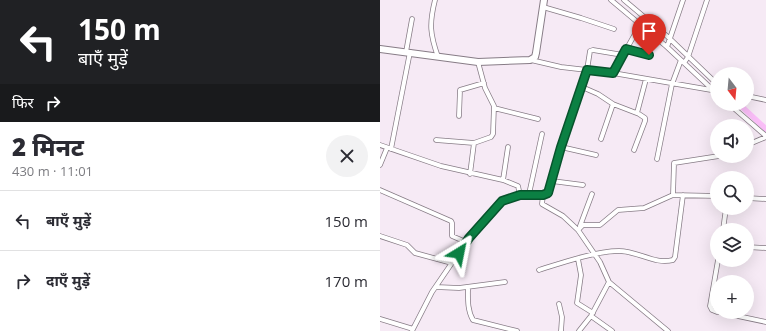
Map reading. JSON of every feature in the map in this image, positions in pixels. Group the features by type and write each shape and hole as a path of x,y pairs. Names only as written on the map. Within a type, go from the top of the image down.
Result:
{"street":[{"path":"435,0 432,12 431,30 438,57"},
{"path":"611,0 623,3 685,60 710,86"},
{"path":"668,44 683,0"},
{"path":"657,159 672,84 685,60 707,0"},
{"path":"530,60 535,57 536,53 544,3 614,30"},
{"path":"623,3 640,25 668,44 685,60 710,79"},
{"path":"380,165 389,148 408,52 412,19"},
{"path":"613,73 640,25"},
{"path":"380,49 478,62 530,60 554,65 613,73 710,91"},
{"path":"626,49 649,55"},
{"path":"380,318 412,330 436,287 466,242 502,201 520,195 543,195 548,193 561,147 582,87 590,51 623,55"},
{"path":"436,140 474,143 492,136 494,108 484,83 478,62"},
{"path":"637,114 646,79"},
{"path":"459,116 460,90 484,83"},
{"path":"582,87 598,94 613,104 644,116 646,120 634,150"},
{"path":"754,97 766,100"},
{"path":"601,139 613,104"},
{"path":"494,108 538,119"},
{"path":"737,111 766,136 754,142"},
{"path":"529,194 542,134"},
{"path":"470,174 474,143"},
{"path":"380,145 441,166 470,174 503,180 518,186 520,195"},
{"path":"561,147 596,155"},
{"path":"503,180 508,148"},
{"path":"673,195 674,163 710,157"},
{"path":"552,181 583,185"},
{"path":"380,190 451,221 452,236 466,242"},
{"path":"579,228 592,194"},
{"path":"543,195 543,205 563,216 579,228 600,262 609,282 665,330"},
{"path":"579,228 600,225 617,210 644,208 673,195 710,196"},
{"path":"539,270 578,259 623,251 642,255 658,261 673,260 675,257 683,195"},
{"path":"754,198 766,199"},
{"path":"380,236 407,245 415,253 452,263"},
{"path":"754,247 766,248"},
{"path":"578,259 581,275 577,304 592,314 612,331"},
{"path":"436,287 468,287 505,282"},
{"path":"579,331 592,314 609,282"},
{"path":"468,287 470,314 474,320 517,331"},
{"path":"559,304 562,317 561,331"},
{"path":"752,319 766,322"}],"waterway":[{"path":"747,111 766,129"}],"route":[{"path":"459,253 469,238 502,201 520,195 543,195 548,193 561,147 587,70 613,73 626,49 649,55"}]}
